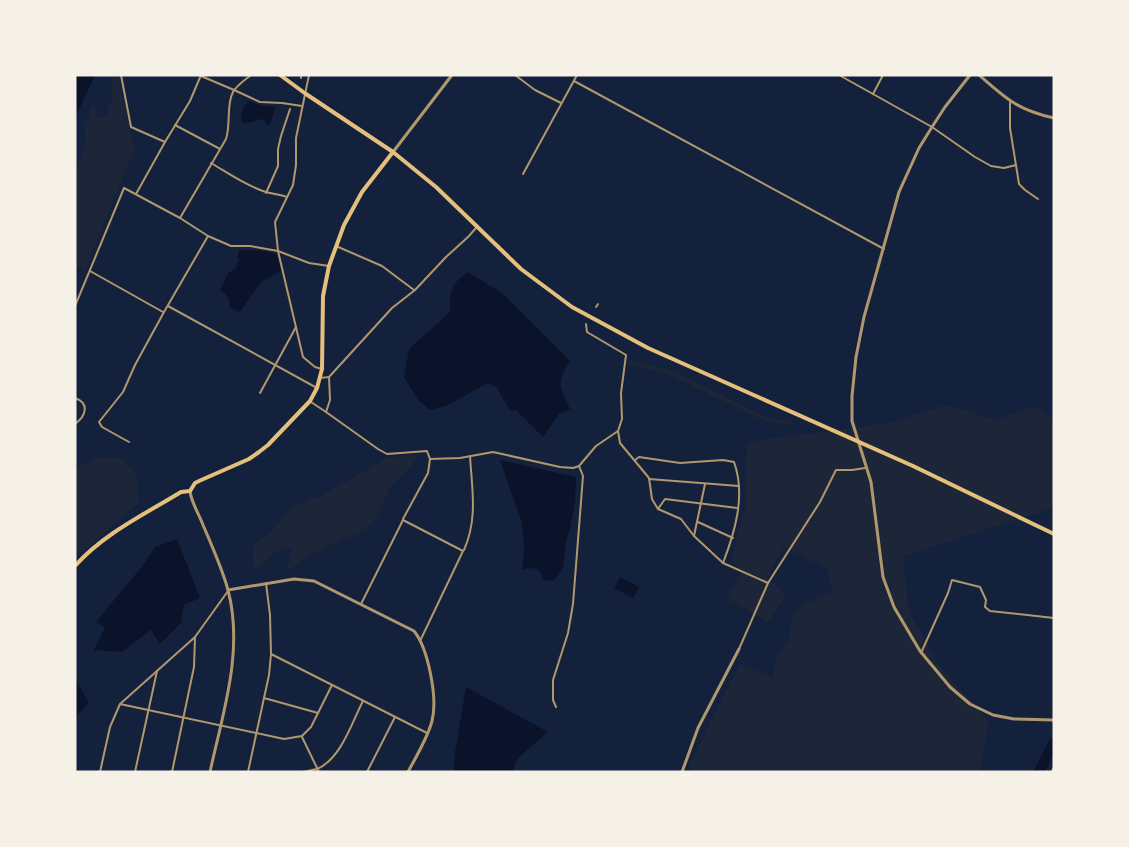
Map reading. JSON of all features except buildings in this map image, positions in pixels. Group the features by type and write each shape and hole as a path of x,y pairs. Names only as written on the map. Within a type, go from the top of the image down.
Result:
{"main road":[{"path":"280,75 393,152 436,187 521,268 572,307 648,348 913,466 1054,534"},
{"path":"75,566 100,542 128,524 181,492 190,490 195,483 249,459 268,445 310,401 317,388 322,369 323,296 329,266 344,225 362,192 393,152"}],"street":[{"path":"120,75 131,127 165,142"},
{"path":"136,194 190,101 201,75 260,102 302,106"},
{"path":"180,218 226,139 229,129 230,100 234,90 250,75"},
{"path":"309,75 296,138 293,184 275,222 278,251 303,357 315,367 322,369"},
{"path":"393,152 452,75"},
{"path":"515,75 535,90 561,103"},
{"path":"523,174 577,75"},
{"path":"839,75 932,127 991,166 1004,168 1016,165"},
{"path":"873,94 883,75"},
{"path":"970,75 945,107 919,148 899,192 864,317 856,357 852,420 871,482 883,577 894,607 921,653 950,687 970,704 993,715 1014,719 1054,720"},
{"path":"979,75 1010,102 1030,112 1054,118"},
{"path":"574,81 884,249"},
{"path":"1010,102 1010,128 1019,184 1038,199"},
{"path":"266,192 278,166 281,136 290,109"},
{"path":"175,125 220,149"},
{"path":"211,164 253,187 287,197"},
{"path":"75,306 124,188 208,236 231,246 250,246 278,251 309,263 329,266"},
{"path":"320,378 329,377 392,308 415,290 478,226"},
{"path":"129,442 102,427 99,422 123,392 135,365 208,236"},
{"path":"336,246 382,266 415,290"},
{"path":"90,272 164,312"},
{"path":"168,306 317,388"},
{"path":"586,324 587,332 626,355 621,393 622,419 618,431 620,443 649,479 652,499 658,509 681,519 694,536 723,563 768,583"},
{"path":"260,393 296,327"},
{"path":"326,412 330,400 329,377"},
{"path":"75,398 84,404 85,411 83,417 75,424"},
{"path":"310,401 387,454 427,451 430,459 428,473 361,604"},
{"path":"430,459 493,452 573,468 579,466 596,446 618,431"},
{"path":"421,639 468,541 473,515 470,456"},
{"path":"634,460 639,457 680,463 723,460 734,462 739,486 738,509 733,538 723,563"},
{"path":"556,707 553,700 554,680 568,633 573,604 583,476 579,466"},
{"path":"682,772 698,728 739,649 768,583 820,502 836,470 852,471 866,468"},
{"path":"649,479 739,486"},
{"path":"694,536 705,484"},
{"path":"190,490 228,590 235,634 233,667 210,772"},
{"path":"658,509 665,499 738,509"},
{"path":"403,520 463,551"},
{"path":"698,522 733,538"},
{"path":"100,772 110,727 120,704 195,637 228,590 294,579 314,581 414,631 421,639 434,700 432,721 408,772"},
{"path":"921,653 952,580 980,586 986,600 985,607 990,610 1054,618"},
{"path":"248,772 269,675 271,654 266,583"},
{"path":"172,772 194,667 195,637"},
{"path":"271,654 427,733"},
{"path":"135,772 158,671"},
{"path":"120,704 284,739 302,736 311,727 332,685"},
{"path":"264,698 318,713"},
{"path":"303,772 318,770 339,749 363,700"},
{"path":"367,772 395,717"},
{"path":"302,736 318,770"},
{"path":"1052,772 1054,768"}],"shaded area":[{"path":"75,75 95,75 77,114 75,113"},
{"path":"112,75 118,75 134,149 85,270 75,265 75,174 86,144 84,125 89,118 91,105 96,107 97,118 108,117 107,104 112,102"},
{"path":"249,101 275,107 271,123 268,125 260,119 242,123 242,111"},
{"path":"239,250 275,253 281,271 261,282 240,312 229,307 229,299 220,290 228,273 235,269 239,259 237,258"},
{"path":"468,272 502,293 570,361 561,384 570,409 559,414 543,437 516,410 510,411 497,388 488,383 448,405 430,410 419,401 404,377 409,349 450,312 452,288"},
{"path":"629,360 680,375 773,419 791,420 796,426 766,422 666,373 628,365"},
{"path":"946,405 997,420 1033,406 1054,419 1054,508 903,556 909,611 939,665 988,721 980,772 693,772 689,765 740,664 773,677 777,656 788,642 792,620 801,606 833,592 826,568 784,547 767,578 786,595 768,622 727,598 742,570 731,561 746,504 747,442 889,423"},
{"path":"417,455 418,458 390,488 376,518 367,528 307,557 288,571 293,547 281,548 258,567 253,566 254,544 271,532 288,511 310,499 316,499 387,458"},
{"path":"97,457 120,458 136,474 139,502 75,558 75,468"},
{"path":"500,460 576,477 575,503 566,541 563,567 554,581 544,580 538,569 522,570 524,550 522,523"},
{"path":"177,539 200,598 184,605 181,623 160,644 151,630 122,652 94,650 105,627 96,622 155,547"},
{"path":"620,577 639,587 633,598 614,588"},
{"path":"75,678 89,703 75,718"},
{"path":"466,687 548,732 518,758 512,772 454,772 455,752"}],"waterway":[{"path":"1039,772 1054,742"}]}
